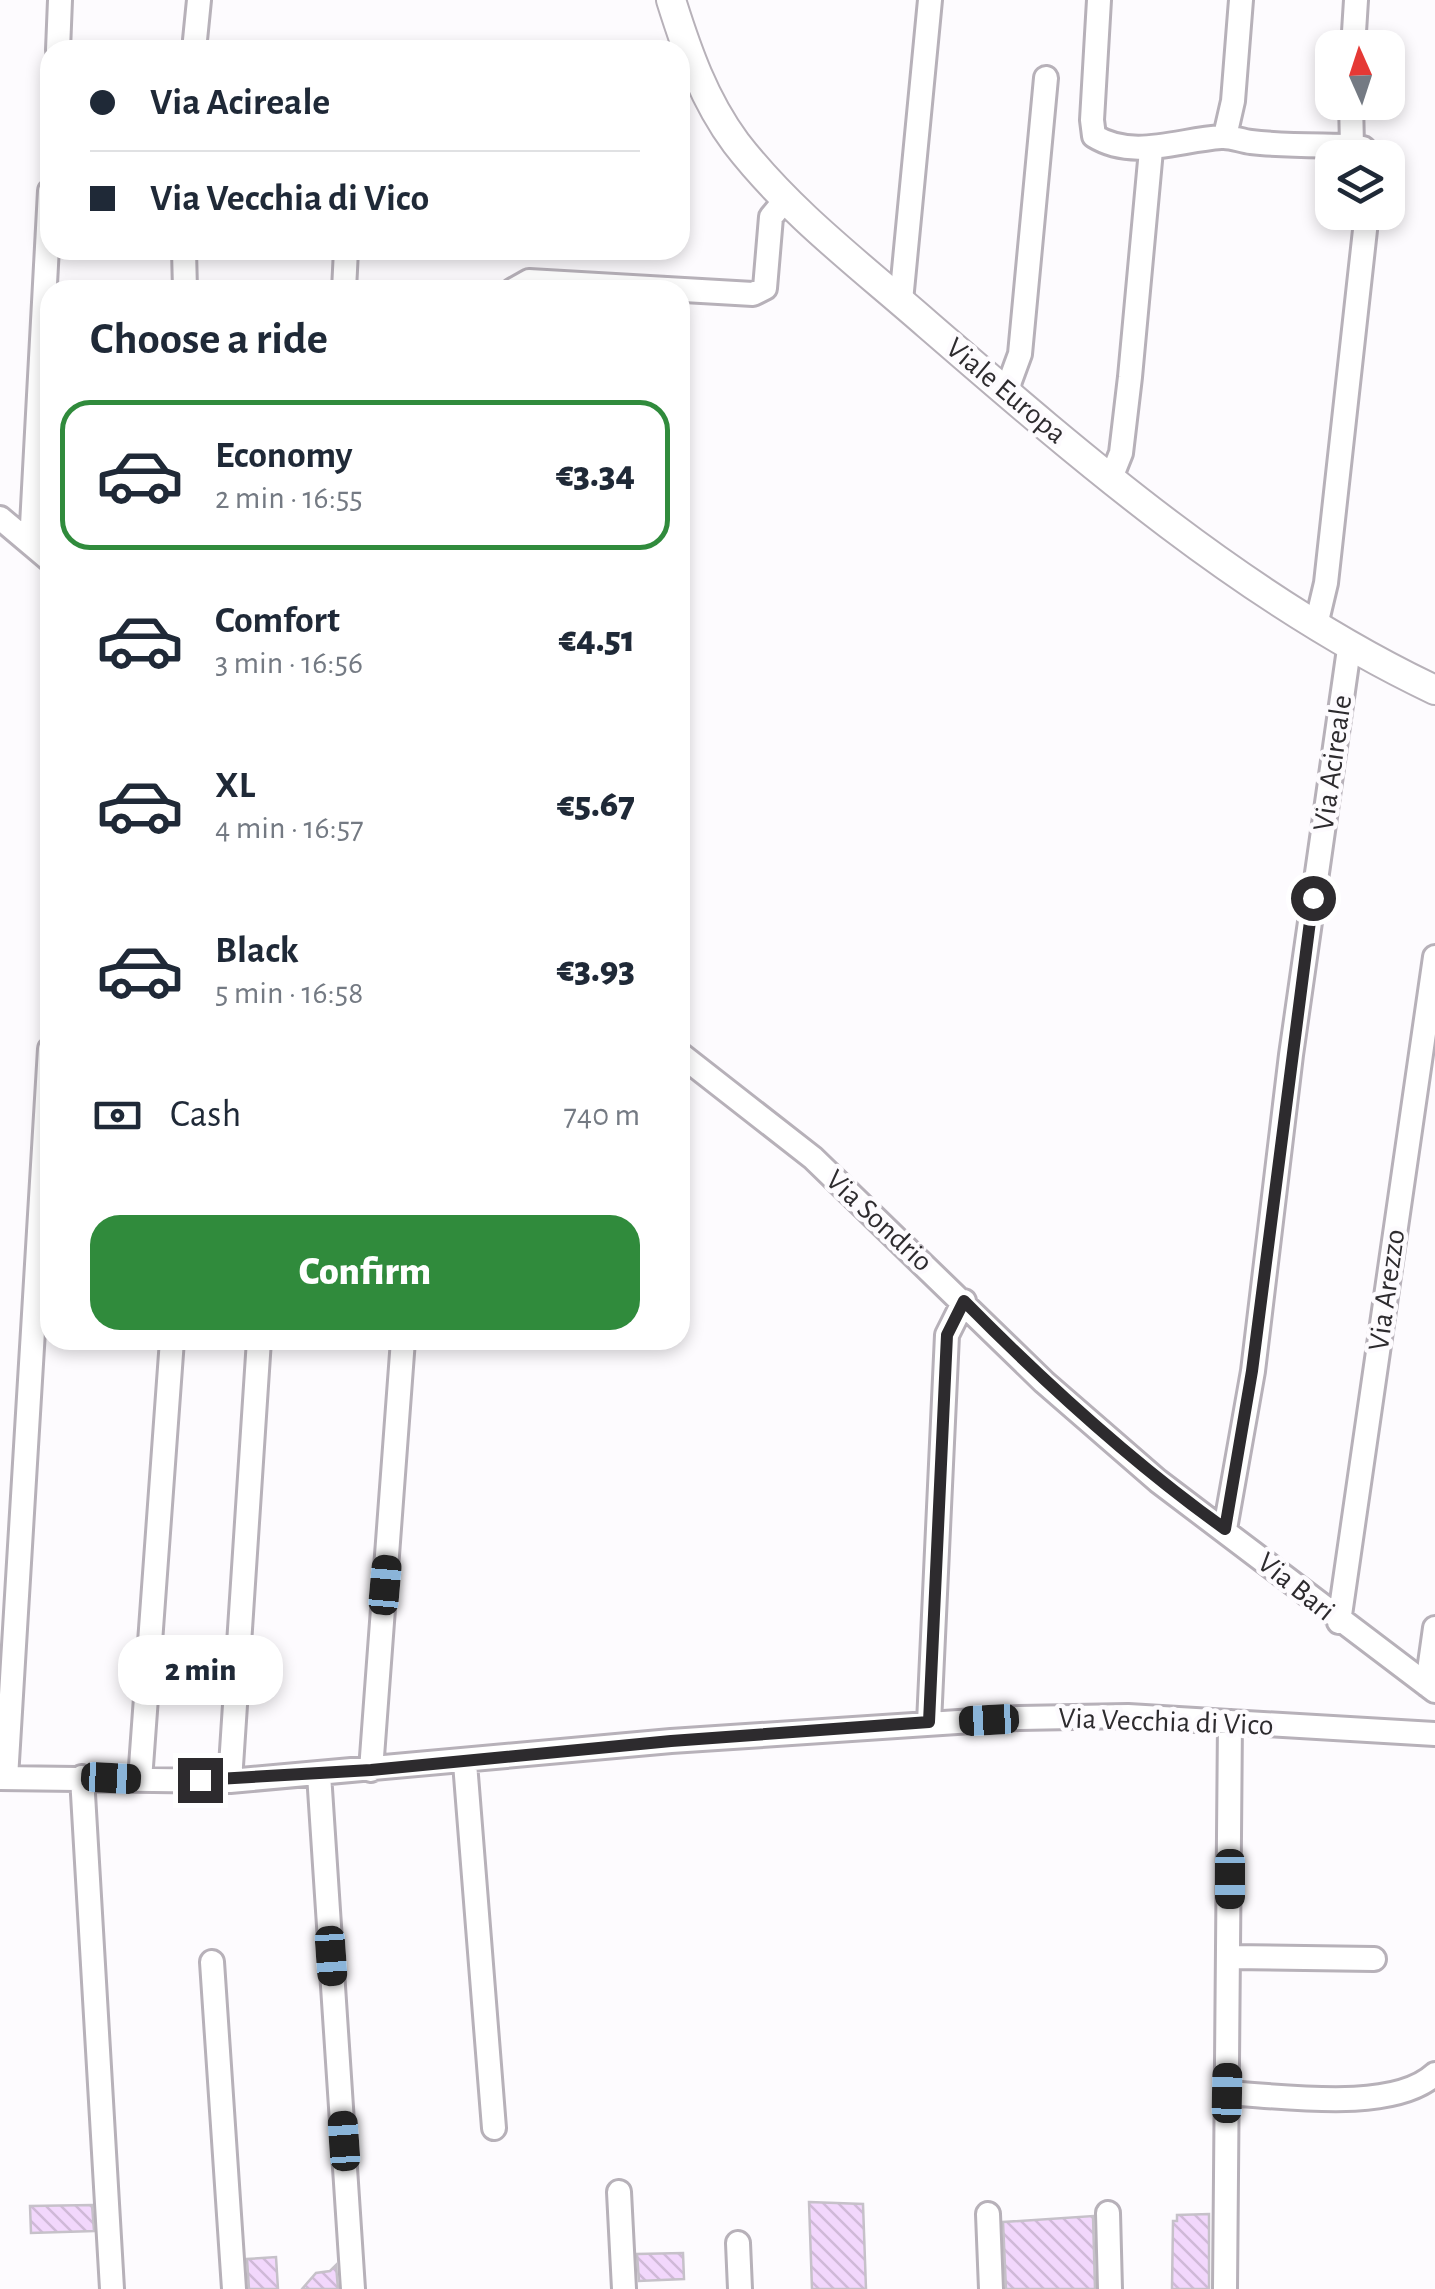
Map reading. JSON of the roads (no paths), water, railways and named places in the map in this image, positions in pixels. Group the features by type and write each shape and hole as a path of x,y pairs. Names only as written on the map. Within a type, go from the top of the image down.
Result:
{"street":[{"path":"58,40 60,0"},
{"path":"195,40 199,0"},
{"name":"Viale Europa","path":"671,0 683,40"},
{"path":"901,301 930,0"},
{"path":"1099,0 1091,80 1094,136 1116,146 1151,150 1163,144 1225,136 1315,148"},
{"path":"1225,136 1233,101 1240,0"},
{"path":"1354,30 1356,0"},
{"name":"Viale Europa","path":"690,63 734,141 784,200 1006,392 1111,478 1236,572 1349,649 1435,690"},
{"path":"1006,392 1020,354 1046,78"},
{"path":"1111,478 1121,452 1151,150"},
{"path":"690,290 753,294 765,288 771,217 784,200"},
{"path":"1316,625 1326,583 1365,230"},
{"path":"31,544 40,377"},
{"path":"0,518 40,552"},
{"name":"Via Acireale","path":"1225,1529 1252,1371 1291,1055 1349,649"},
{"name":"Via Arezzo","path":"1339,1622 1435,957"},
{"name":"Via Sondrio","path":"690,1062 812,1158 1044,1382 1158,1481"},
{"path":"3,1778 40,1204"},
{"path":"929,1722 947,1335 964,1301"},
{"path":"140,1780 171,1350"},
{"path":"230,1781 258,1350"},
{"path":"371,1770 402,1350"},
{"name":"Via Bari","path":"1158,1481 1431,1688"},
{"path":"1431,1688 1435,1628"},
{"name":"Via Vecchia di Vico","path":"3,1778 230,1781 929,1722 1128,1716 1434,1736"},
{"path":"1225,2289 1230,1722"},
{"path":"464,1763 494,2128"},
{"path":"319,1774 354,2289"},
{"path":"82,1777 112,2289"},
{"path":"1230,1957 1374,1959"},
{"path":"212,1962 234,2289"},
{"path":"1227,2093 1321,2098 1377,2095 1413,2091 1435,2074"},
{"path":"620,2192 624,2289"},
{"path":"1108,2213 1110,2289"},
{"path":"988,2214 991,2289"},
{"path":"738,2243 740,2289"}]}
